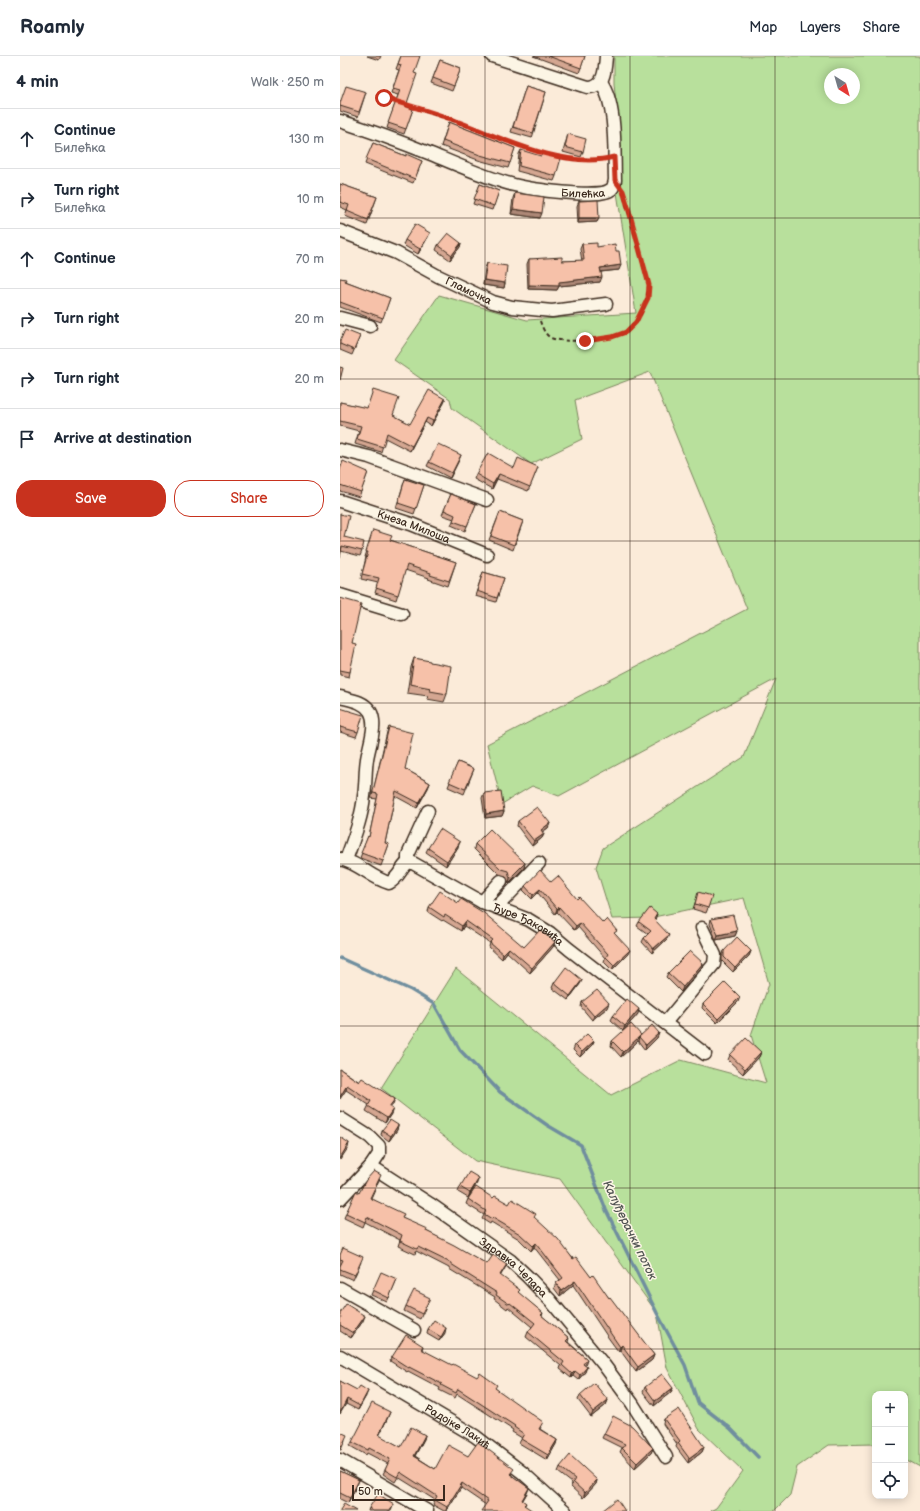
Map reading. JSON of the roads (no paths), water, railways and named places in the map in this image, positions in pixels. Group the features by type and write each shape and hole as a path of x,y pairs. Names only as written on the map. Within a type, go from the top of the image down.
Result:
{"street":[{"path":"492,56 583,87 593,87 601,82 606,56"},
{"name":"Билећка","path":"340,121 403,142 484,175 514,185 540,190 602,193 610,190 614,186 615,180 614,139 608,98 606,90 601,82"},
{"name":"Гламочка","path":"340,231 396,253 438,276 493,302 512,307 552,311 606,304"},
{"path":"340,318 370,326"},
{"path":"340,450 369,457 487,500"},
{"name":"Кнеза Милоша","path":"340,500 411,524 487,555"},
{"path":"340,596 402,614"},
{"path":"340,697 359,702 365,706 370,712 373,720 367,760 364,797 358,824 343,860 383,882 389,883 399,876 404,865 408,862 408,855 428,811"},
{"name":"Ђуре Ђаковића","path":"408,862 413,863 482,902 529,920 550,933 706,1054"},
{"path":"497,907 539,863"},
{"path":"482,902 500,881"},
{"path":"665,1023 714,964 714,955 702,928"},
{"path":"340,1118 370,1137 379,1146 379,1154 371,1166 340,1199"},
{"name":"Здравка Челара","path":"371,1166 430,1204 499,1253 528,1277 574,1328 613,1377 632,1403 666,1457"},
{"path":"340,1288 414,1330"},
{"name":"Радојке Лакић","path":"340,1356 475,1436 523,1473 565,1511"},
{"path":"340,1460 427,1511"}],"waterway":[{"name":"Калуђерачки поток","path":"340,958 411,990 434,1004 460,1050 500,1092 547,1125 581,1145 606,1210 657,1313 685,1365 698,1403 730,1428 758,1457"}]}
